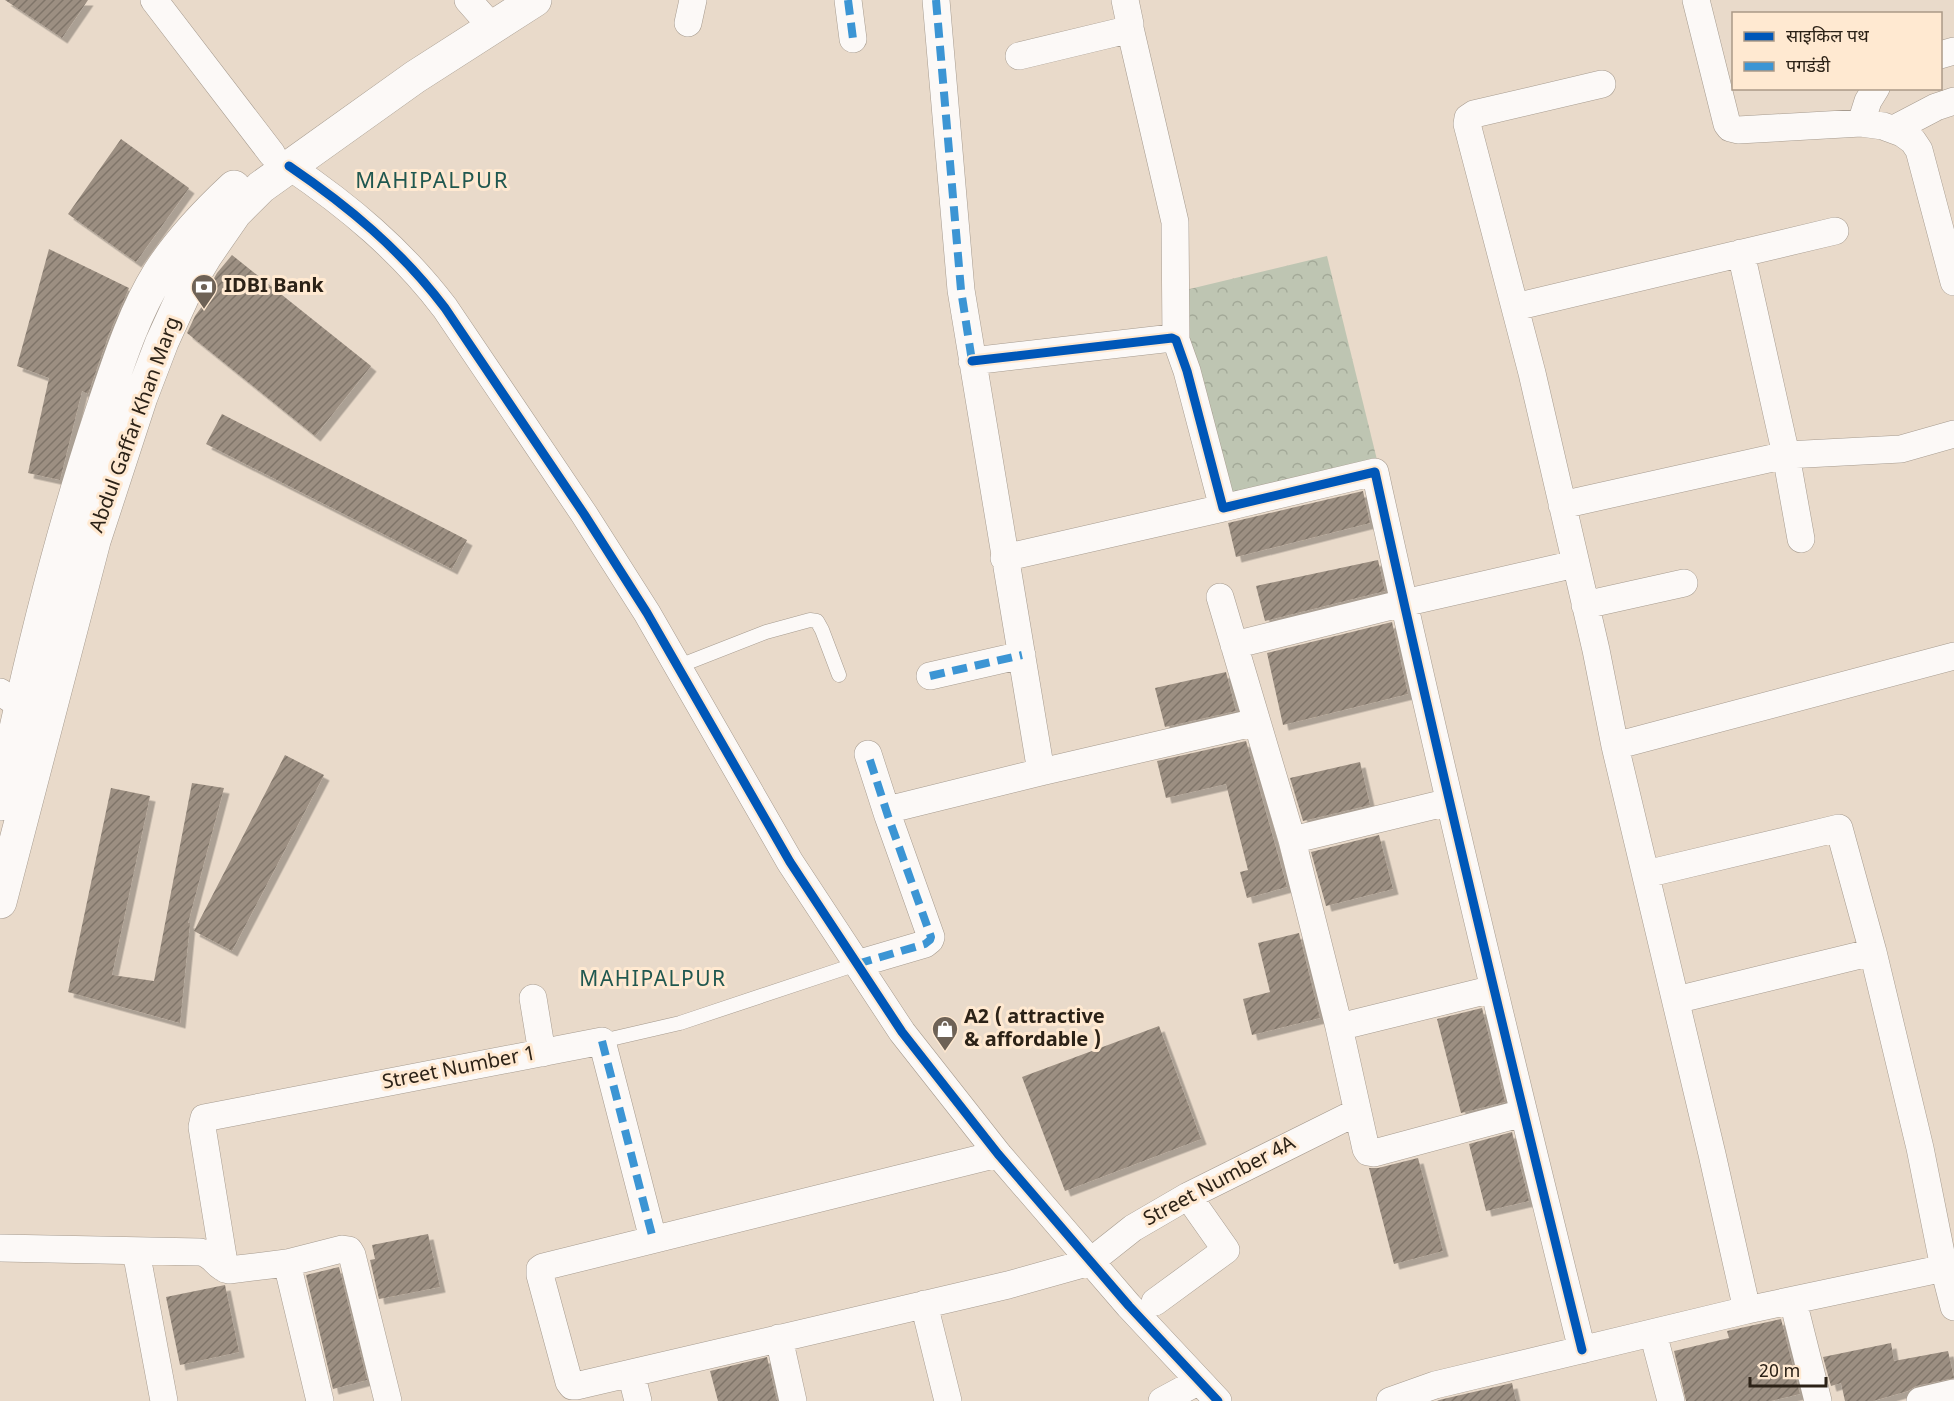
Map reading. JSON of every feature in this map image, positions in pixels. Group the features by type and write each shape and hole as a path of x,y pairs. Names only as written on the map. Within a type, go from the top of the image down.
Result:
{"main road":[{"name":"Abdul Gaffar Khan Marg","path":"0,804 10,699 122,352 158,274 190,230 250,172 280,160 535,0"},
{"name":"Abdul Gaffar Khan Marg","path":"0,902 94,541 141,397 162,342 188,285 219,234 261,186 280,160 486,6"}],"street":[{"path":"154,0 280,160 363,221 424,280 584,514 647,613 785,853 902,1032 998,1154 1090,1262 1218,1401"},
{"path":"848,0 853,39"},
{"path":"936,0 961,290 1041,772"},
{"path":"1125,0 1175,222 1176,340 1187,371 1222,508"},
{"path":"1696,0 1727,124 1730,128 1737,130 1861,123 1894,129 1907,136 1919,150 1954,282"},
{"path":"1019,56 1123,32 1130,28"},
{"path":"1602,84 1474,114 1468,118 1468,130 1515,307 1562,505 1615,746 1747,1310"},
{"path":"1861,123 1868,101 1875,90"},
{"path":"1894,129 1936,107 1954,101"},
{"path":"1515,307 1835,231"},
{"path":"1741,253 1786,455 1801,539"},
{"path":"972,361 1172,338 1176,340"},
{"path":"1562,505 1786,455 1901,449 1954,434"},
{"path":"1004,558 1375,472 1493,989 1582,1350"},
{"path":"1234,645 1575,564"},
{"path":"1585,605 1684,584"},
{"path":"1220,597 1292,840 1339,1027 1366,1149 1374,1153 1523,1113"},
{"path":"930,676 1022,655"},
{"path":"1615,746 1954,656"},
{"path":"887,810 1257,722"},
{"path":"857,964 925,944 931,937 868,754"},
{"path":"1292,840 1449,802"},
{"path":"1646,874 1839,828 1873,952 1949,1267 1954,1307"},
{"path":"1676,1000 1873,952"},
{"path":"1339,1027 1493,989"},
{"path":"532,998 542,1053"},
{"path":"602,1041 653,1239"},
{"name":"Street Number 1","path":"225,1269 202,1127 204,1118 602,1041"},
{"name":"Street Number 4A","path":"1090,1262 1133,1228 1188,1196 1357,1112"},
{"path":"998,1154 540,1269 572,1386 1008,1285 1090,1262"},
{"path":"1155,1302 1226,1250 1188,1196"},
{"path":"0,1248 208,1254 225,1269 287,1263 342,1249 351,1252 388,1401"},
{"path":"136,1251 164,1401"},
{"path":"287,1263 320,1401"},
{"path":"1390,1401 1419,1396 1582,1350 1747,1310 1949,1267"},
{"path":"1793,1300 1818,1401"},
{"path":"924,1304 948,1401"},
{"path":"1653,1334 1671,1401"},
{"path":"778,1338 793,1401"},
{"path":"631,1373 638,1401"},
{"path":"1162,1401 1199,1381"},
{"path":"1920,1401 1954,1393"}],"lane":[{"path":"679,666 766,632 810,620 817,621 822,630 839,675"},
{"name":"Street Number 1","path":"602,1041 680,1023 857,964"}],"green space":[{"path":"1327,256 1379,468 1223,507 1173,293"}],"building":[{"path":"5,0 88,0 62,38"},
{"path":"121,139 189,188 136,262 68,214"},
{"path":"49,249 129,288 109,334 88,394 82,391 60,480 28,473 49,378 17,366"},
{"path":"232,255 371,366 315,436 187,333 217,273"},
{"path":"222,414 467,540 452,569 206,444"},
{"path":"1363,491 1370,523 1236,557 1228,523"},
{"path":"1378,560 1385,591 1265,621 1256,586"},
{"path":"1392,622 1408,694 1283,725 1267,653"},
{"path":"1226,672 1236,711 1165,727 1155,688"},
{"path":"1246,741 1287,887 1247,898 1240,872 1248,870 1226,784 1166,798 1157,761"},
{"path":"285,755 324,775 232,951 194,931"},
{"path":"1360,762 1370,805 1303,821 1290,778"},
{"path":"192,783 224,788 188,923 190,923 180,1023 68,992 111,788 150,796 112,975 154,981"},
{"path":"1379,835 1393,889 1326,906 1311,852"},
{"path":"1299,933 1320,1018 1252,1035 1243,999 1270,992 1258,943"},
{"path":"1482,1008 1505,1102 1461,1113 1437,1019"},
{"path":"1159,1026 1201,1139 1065,1191 1022,1077"},
{"path":"1512,1132 1529,1201 1486,1211 1469,1144"},
{"path":"1418,1158 1443,1251 1394,1264 1369,1168"},
{"path":"428,1234 440,1287 379,1299 370,1260 375,1259 372,1245"},
{"path":"339,1267 367,1380 333,1389 306,1275"},
{"path":"225,1285 239,1352 180,1365 166,1297"},
{"path":"1781,1319 1800,1394 1771,1401 1686,1401 1674,1351 1729,1338 1727,1331"},
{"path":"1891,1343 1894,1361 1948,1351 1954,1378 1916,1386 1908,1391 1873,1401 1845,1401 1841,1383 1831,1386 1823,1357"},
{"path":"767,1357 777,1401 718,1401 710,1371"},
{"path":"1512,1383 1516,1401 1437,1401 1439,1400"}],"marked path":[{"path":"848,0 853,39"},
{"path":"936,0 961,290 972,361"},
{"path":"930,676 1022,655"},
{"path":"857,964 925,944 931,937 868,754"},
{"path":"602,1041 653,1239"}],"cycle path":[{"path":"289,166 373,230 410,267 445,308 584,514 647,613 790,862 902,1032 998,1154 1129,1306 1218,1401"},
{"path":"972,361 1172,338 1176,340 1187,371 1223,508 1375,472 1424,692 1582,1350"}],"place":[{"name":"IDBI Bank","path":"204,310"},
{"name":"A2 ( attractive & affordable )","path":"945,1052"}],"district":[{"name":"MAHIPALPUR","path":"432,182"},
{"name":"MAHIPALPUR","path":"653,981"}]}
